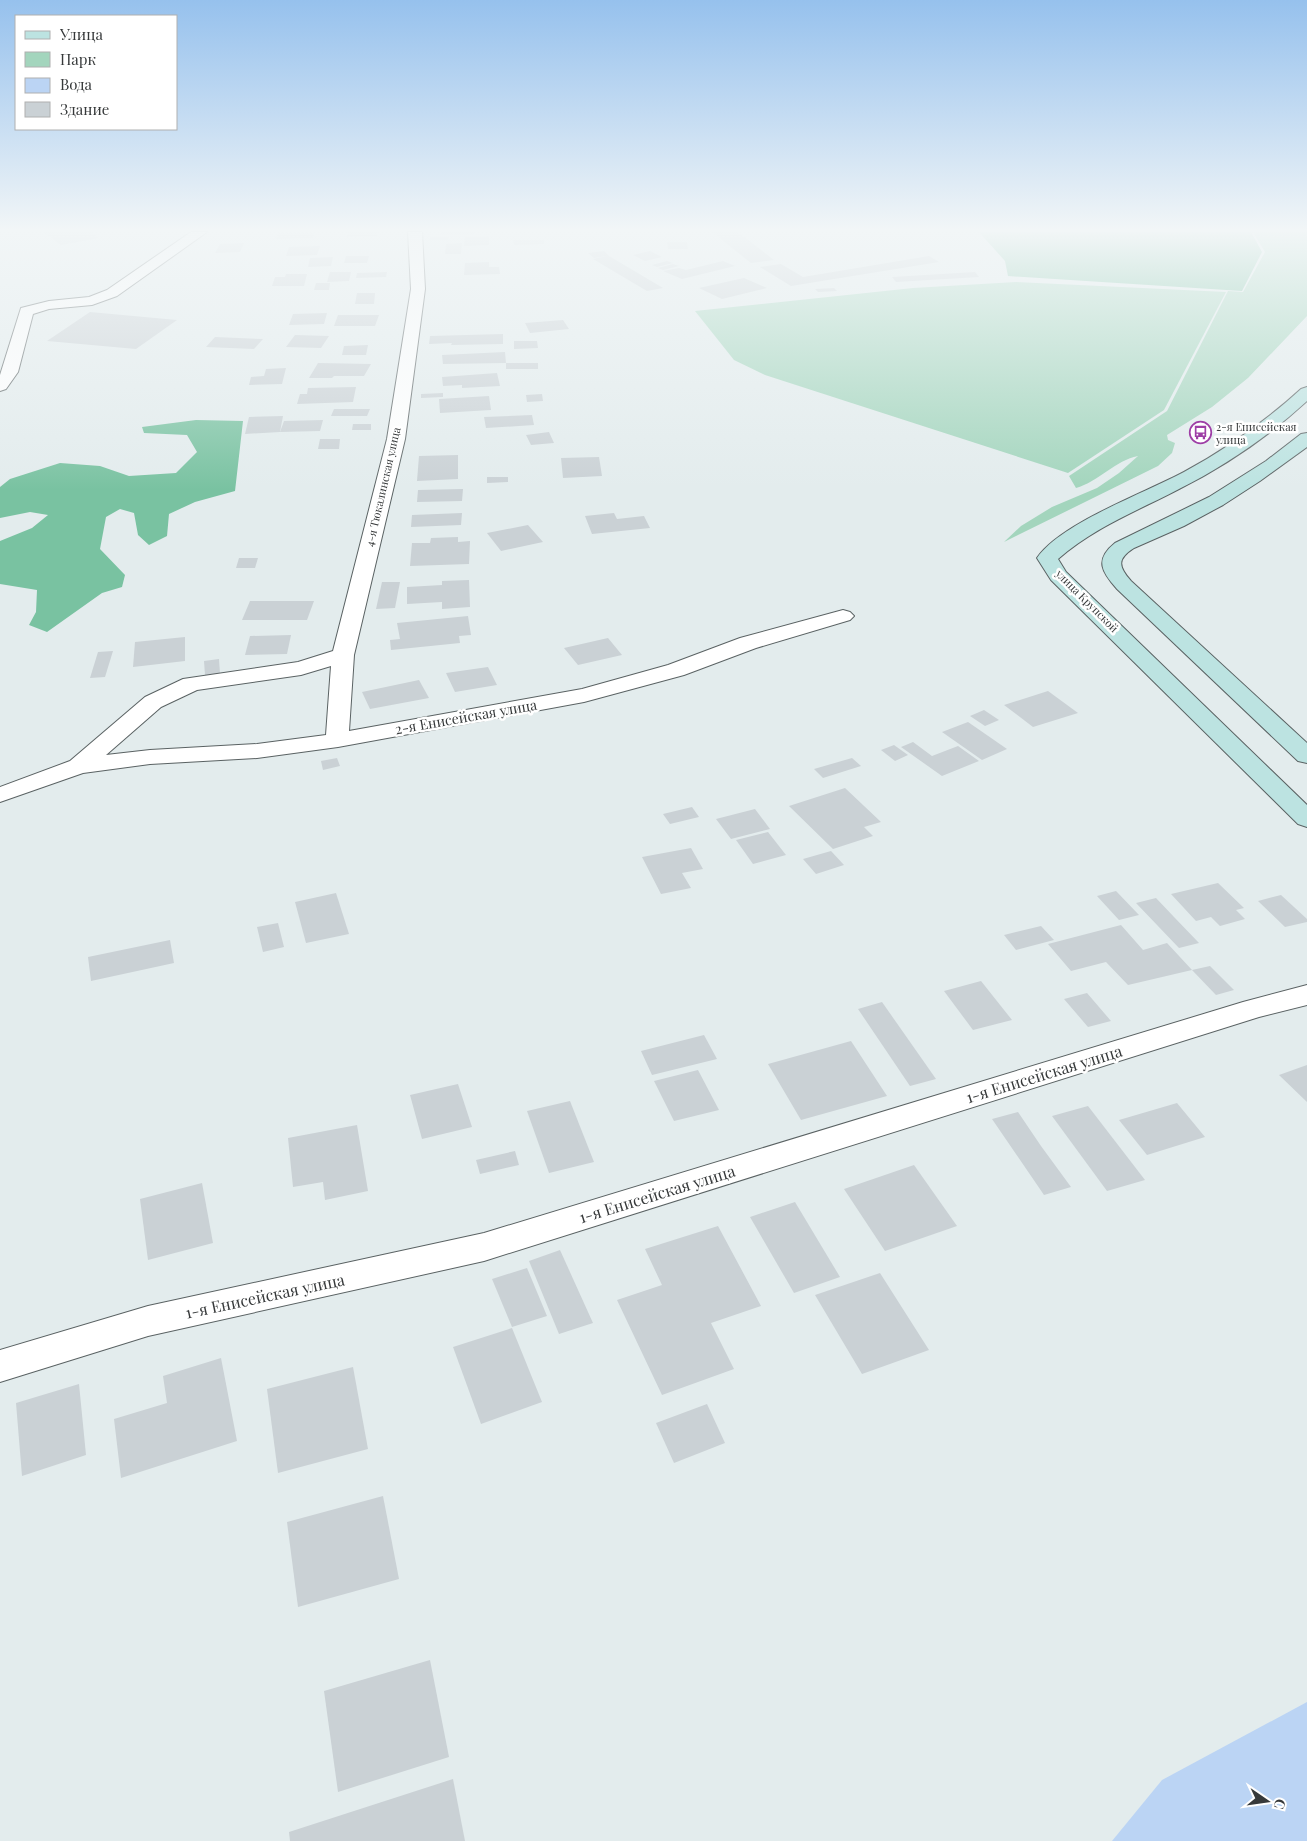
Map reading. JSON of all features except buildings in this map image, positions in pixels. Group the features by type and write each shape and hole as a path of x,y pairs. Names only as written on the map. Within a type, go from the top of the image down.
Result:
{"main road":[{"name":"улица Крупской","path":"1307,392 1293,406 1245,441 1191,476 1086,529 1062,543 1047,558 1058,576 1307,819"},
{"path":"1307,438 1284,456 1230,492 1178,522 1130,543 1114,555 1111,564 1114,574 1124,585 1307,756"}],"street":[{"path":"0,386 10,372 24,318"},
{"name":"4-я Тюкалинская улица","path":"338,740 337,725 343,655 396,439 414,318"},
{"name":"2-я Енисейская улица","path":"0,795 79,766 150,757 257,751 338,740 584,695 676,670 748,643 843,616"},
{"name":"2-я Енисейская улица","path":"79,766 153,702 191,684 301,668 343,655"},
{"name":"1-я Енисейская улица","path":"0,1366 148,1322 484,1247 1253,1009 1307,995"}],"green space":[{"path":"701,318 1212,318 1164,410 1068,473 765,375 734,360"},
{"path":"1214,318 1305,318 1248,378 1212,407 1167,435 1168,440 1175,443 1172,453 1158,466 1004,542 1021,526 1052,507 1097,488 1119,473 1138,456 1122,462 1092,481 1076,488 1069,476 1167,411"},
{"path":"196,420 243,421 235,491 195,502 169,514 167,536 149,545 138,535 134,513 120,509 106,517 100,549 125,575 122,587 102,593 47,632 29,625 36,612 37,590 0,584 0,541 32,528 48,515 30,512 0,518 0,487 10,479 60,463 100,466 129,476 176,473 197,452 187,435 144,433 142,427"}],"water":[{"path":"1307,1702 1307,1841 1112,1841 1162,1780"}],"place":[{"name":"2-я Енисейская улица","path":"1200,433"}]}
